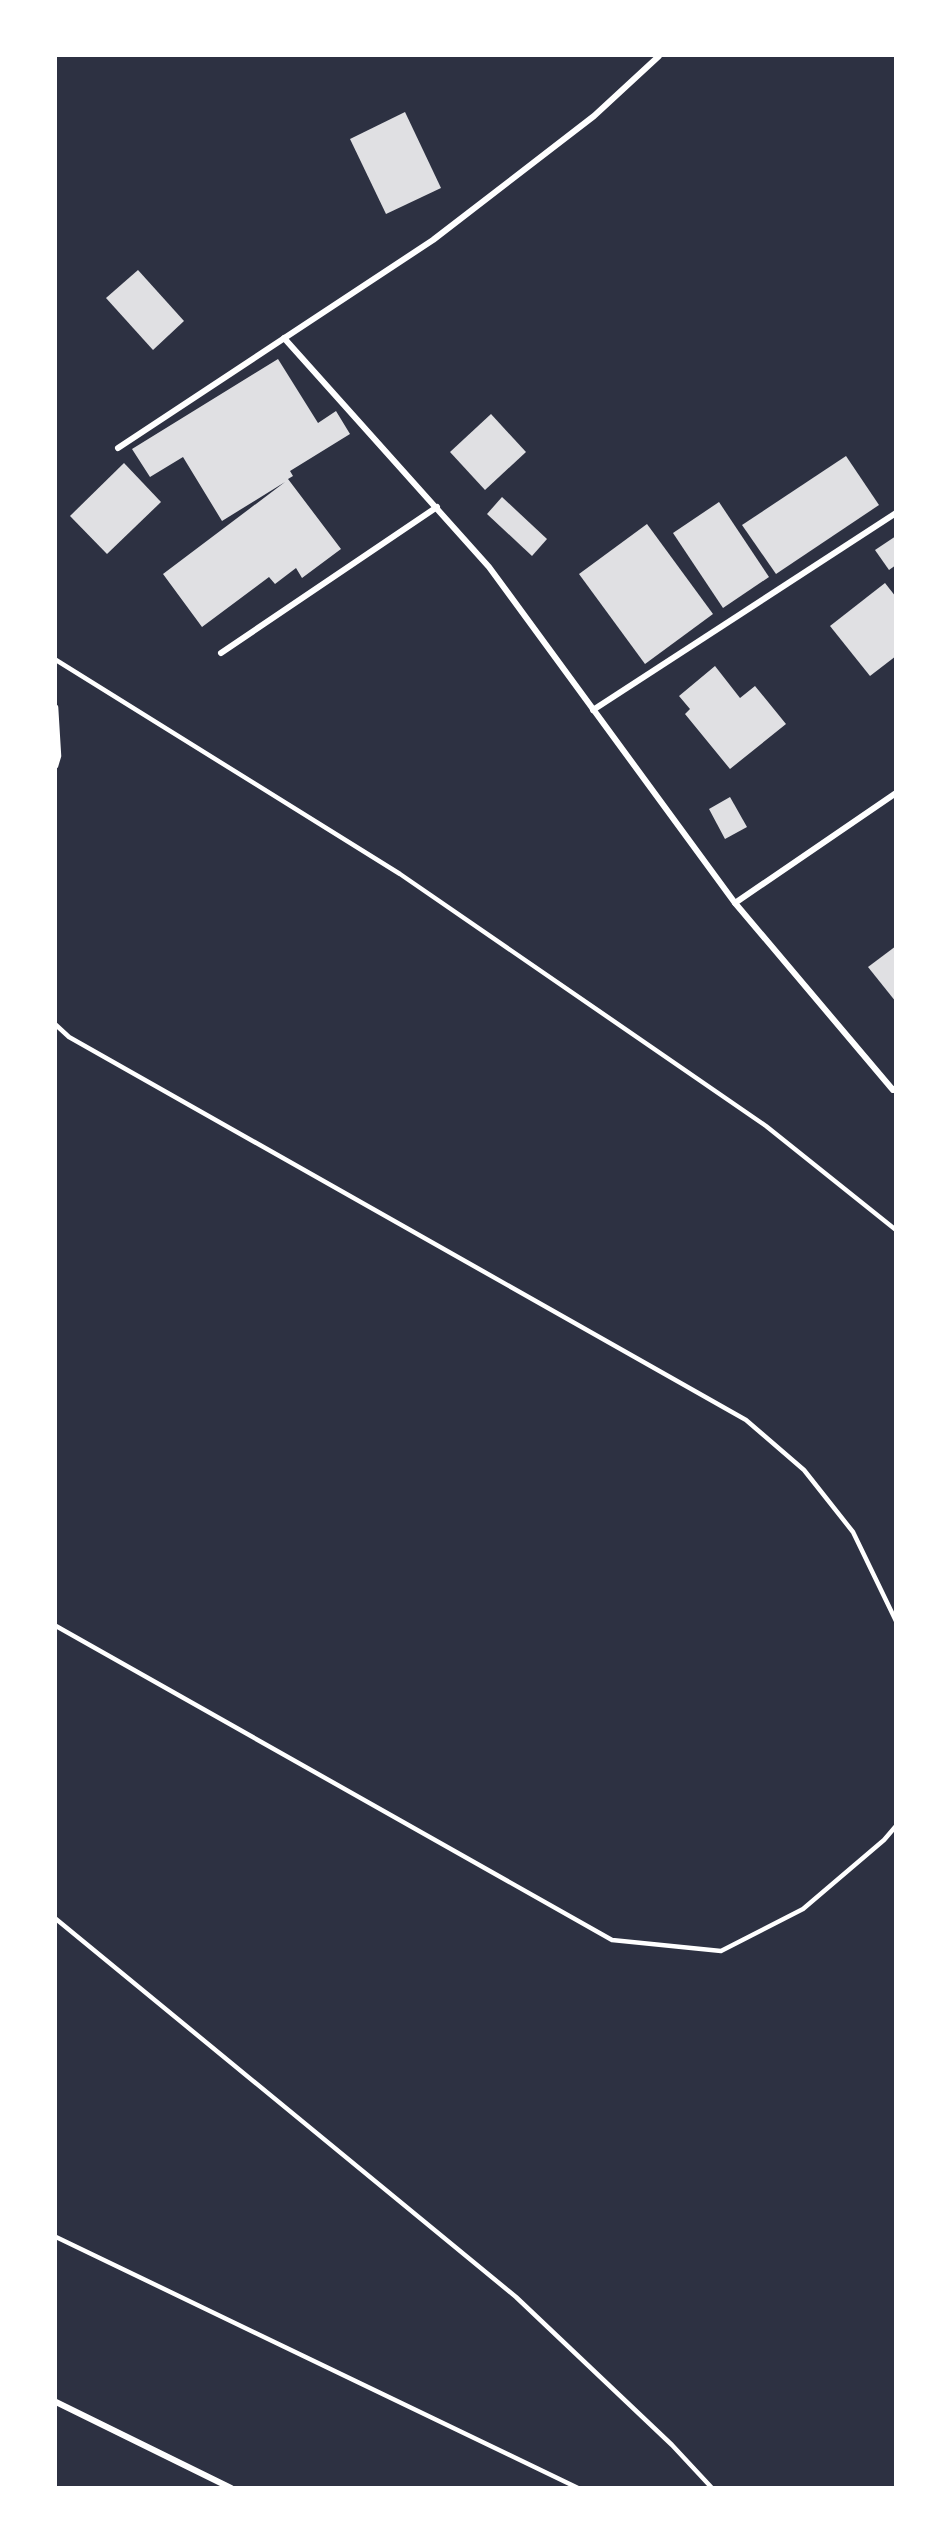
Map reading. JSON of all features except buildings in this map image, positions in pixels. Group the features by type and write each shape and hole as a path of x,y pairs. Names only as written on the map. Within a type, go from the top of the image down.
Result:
{"street":[{"path":"118,448 433,240 594,116 659,56"},
{"path":"284,338 489,567 735,903 892,1090 896,1088"},
{"path":"221,653 437,507"},
{"path":"593,710 896,513"},
{"path":"735,903 896,793"},
{"path":"56,2402 231,2487"}],"lane":[{"path":"56,660 400,874 766,1126 896,1230"},
{"path":"56,707 59,756 56,766"},
{"path":"56,1024 69,1037 746,1420 804,1470 853,1532 896,1621"},
{"path":"56,1626 612,1940 721,1951 802,1910 884,1840 896,1826"},
{"path":"56,1919 516,2297 672,2445 712,2487"},
{"path":"56,2237 578,2487"}]}
